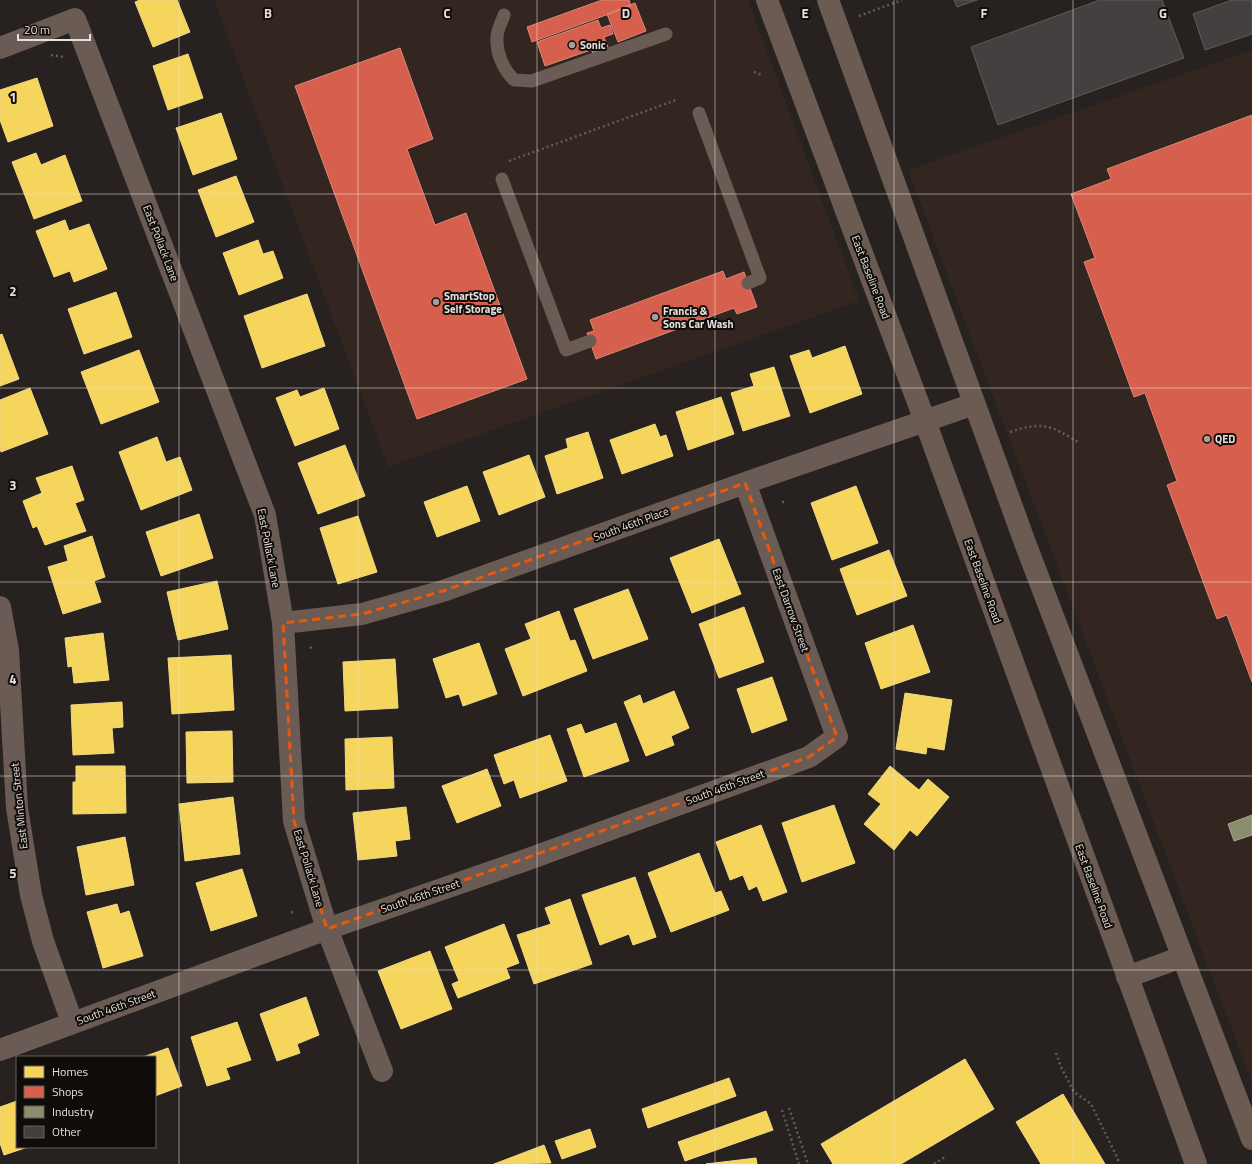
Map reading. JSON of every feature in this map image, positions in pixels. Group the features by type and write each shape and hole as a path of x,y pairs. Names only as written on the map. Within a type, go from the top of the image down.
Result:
{"main road":[{"name":"East Baseline Road","path":"767,0 925,421 1196,1164"},
{"path":"828,0 1024,540 1252,1139"},
{"path":"1127,977 1182,957"}],"street":[{"name":"East Pollack Lane","path":"0,48 76,19 265,515 283,623 294,821 327,929 382,1071"},
{"name":"South 46th Place","path":"283,623 362,614 443,592 745,483 974,404"},
{"name":"East Darrow Street","path":"745,483 837,737"},
{"name":"East Minton Street","path":"0,607 8,650 17,808 31,895 43,941 72,1022"},
{"name":"South 46th Street","path":"0,1050 72,1022 327,929 523,861 809,757 837,737"}],"lane":[{"path":"504,15 497,36 498,54 506,72 514,80 532,81 666,34"},
{"path":"699,113 760,278 748,283"},
{"path":"502,179 566,350 590,341"}],"path":[{"path":"856,17 902,0"},
{"path":"44,57 52,55 65,57 68,61"},
{"path":"754,72 762,75"},
{"path":"508,161 676,100"},
{"path":"1010,432 1026,427 1043,426 1057,429 1078,442"},
{"path":"310,647 313,650"},
{"path":"1056,1053 1060,1067 1074,1092 1091,1104 1118,1159 1118,1164"},
{"path":"789,1108 808,1164"},
{"path":"782,1110 798,1164"},
{"path":"934,1164 944,1157"}],"highlighted area":[{"path":"745,483 837,737 809,757 327,929 294,821 283,623 362,614 443,591"}],"shaded area":[{"path":"214,0 748,0 859,301 388,467"},
{"path":"1252,50 1252,1083 908,170"}],"building: Homes":[{"path":"140,0 177,0 190,32 153,47 135,2"},
{"path":"188,54 203,98 168,110 153,66"},
{"path":"37,78 53,126 8,142 0,120 0,90"},
{"path":"221,113 237,159 193,175 176,128"},
{"path":"36,153 41,165 65,155 82,201 34,219 12,162"},
{"path":"236,176 254,222 216,237 198,190"},
{"path":"65,220 69,231 89,224 107,269 74,282 70,271 54,277 36,231"},
{"path":"258,240 263,254 273,251 283,278 239,295 223,253"},
{"path":"116,292 132,337 84,354 68,309"},
{"path":"307,294 325,346 262,368 244,316"},
{"path":"2,334 19,379 0,386 0,335"},
{"path":"845,346 862,394 810,413 790,356 809,350 812,358"},
{"path":"139,350 159,402 101,424 81,372"},
{"path":"774,367 790,416 743,431 731,393 754,386 750,374"},
{"path":"30,388 48,434 1,452 0,400"},
{"path":"324,388 339,429 295,446 276,398 297,390 300,397"},
{"path":"721,397 734,434 688,450 676,412"},
{"path":"655,424 660,437 666,435 673,456 622,474 610,440"},
{"path":"588,432 603,478 557,494 545,456 568,448 566,439"},
{"path":"157,437 166,462 180,457 192,490 141,510 119,452"},
{"path":"345,445 365,496 318,514 298,463"},
{"path":"529,455 545,497 499,515 483,472"},
{"path":"72,466 84,500 75,503 86,531 45,545 37,526 33,528 23,501 42,493 36,478"},
{"path":"467,486 480,521 437,537 424,502"},
{"path":"856,486 878,543 832,560 811,503"},
{"path":"199,514 213,558 161,576 146,532"},
{"path":"358,516 377,572 338,584 320,528"},
{"path":"92,536 105,577 94,581 101,602 63,614 48,567 68,561 64,546"},
{"path":"719,539 741,594 692,613 670,558"},
{"path":"889,550 907,596 857,615 840,569"},
{"path":"217,581 228,629 178,640 167,592"},
{"path":"628,589 648,639 593,659 574,609"},
{"path":"744,607 764,662 719,678 699,624"},
{"path":"559,611 570,641 575,640 587,671 523,696 505,649 531,639 525,624"},
{"path":"913,625 930,672 881,689 865,643"},
{"path":"103,633 109,680 74,683 72,666 68,667 65,638"},
{"path":"479,643 497,694 463,706 459,694 446,698 433,659"},
{"path":"231,655 234,710 172,714 168,658"},
{"path":"395,659 398,708 345,711 343,662"},
{"path":"772,677 787,720 752,733 737,689"},
{"path":"674,691 689,728 671,736 674,745 646,756 624,702 640,695 643,704"},
{"path":"905,693 952,700 944,750 927,747 926,754 896,749"},
{"path":"122,702 123,727 112,728 114,753 73,755 71,705"},
{"path":"616,723 629,761 584,777 567,729 581,724 585,734"},
{"path":"232,731 233,782 187,783 186,732"},
{"path":"550,735 567,781 520,798 514,780 504,784 494,755"},
{"path":"392,737 394,788 346,790 345,739"},
{"path":"76,766 125,766 126,813 73,814 73,782 76,782"},
{"path":"890,766 919,790 928,779 949,797 917,836 910,830 894,850 864,824 881,804 868,794"},
{"path":"487,769 501,806 457,823 442,786"},
{"path":"233,797 240,854 185,861 179,804"},
{"path":"834,805 855,863 802,882 782,823"},
{"path":"406,807 410,839 395,841 397,856 358,860 353,813"},
{"path":"761,825 787,892 763,901 757,886 749,890 743,875 730,880 716,842"},
{"path":"125,837 134,885 86,895 77,847"},
{"path":"699,853 715,893 721,891 729,910 671,932 648,873"},
{"path":"242,869 257,916 211,931 196,883"},
{"path":"635,877 656,937 633,945 629,934 600,945 582,895"},
{"path":"570,899 592,964 534,984 517,935 551,924 545,908"},
{"path":"117,904 120,914 129,911 143,956 103,968 87,912"},
{"path":"504,924 519,963 506,968 510,978 458,998 452,984 459,981 445,947"},
{"path":"430,951 452,1009 401,1029 378,971"},
{"path":"306,997 319,1035 297,1044 300,1053 277,1061 260,1014"},
{"path":"237,1022 251,1060 226,1068 230,1079 207,1086 191,1037"},
{"path":"168,1048 182,1086 156,1096 156,1056 146,1056"},
{"path":"965,1059 994,1109 901,1164 833,1164 821,1144"},
{"path":"729,1078 736,1096 648,1128 642,1109"},
{"path":"1063,1094 1105,1164 1041,1164 1016,1122"},
{"path":"16,1101 16,1148 25,1148 4,1155 0,1143 0,1107"},
{"path":"766,1111 773,1130 685,1161 678,1142"},
{"path":"590,1129 596,1147 562,1159 555,1141"},
{"path":"544,1145 551,1163 494,1164"},
{"path":"756,1158 757,1164 706,1164"}],"building: Shops":[{"path":"602,0 629,0 631,6 532,42 527,27"},
{"path":"635,3 646,31 618,42 607,14"},
{"name":"Sonic","path":"598,20 601,28 610,25 613,34 604,37 608,47 593,53 591,50 545,66 537,42"},
{"name":"SmartStop Self Storage","path":"400,48 433,139 407,149 435,225 466,213 527,379 417,419 295,86"},
{"name":"QED","path":"1252,115 1252,682 1227,615 1217,619 1167,485 1177,481 1145,393 1134,397 1084,262 1095,258 1071,194 1111,179 1107,169"},
{"name":"Francis & Sons Car Wash","path":"723,271 726,279 744,272 757,307 737,314 734,308 596,359 587,333 594,331 590,320"}],"building: Industry":[{"path":"1252,815 1252,835 1234,841 1228,824"}],"building: Other":[{"path":"954,0 977,0 957,7"},
{"path":"1100,0 1162,0 1184,58 998,125 971,47"},
{"path":"1232,0 1252,0 1252,34 1205,50 1193,14"}],"place":[{"name":"Sonic","path":"572,45"},
{"name":"SmartStop Self Storage","path":"436,302"},
{"name":"Francis & Sons Car Wash","path":"655,317"},
{"name":"QED","path":"1207,439"}]}
